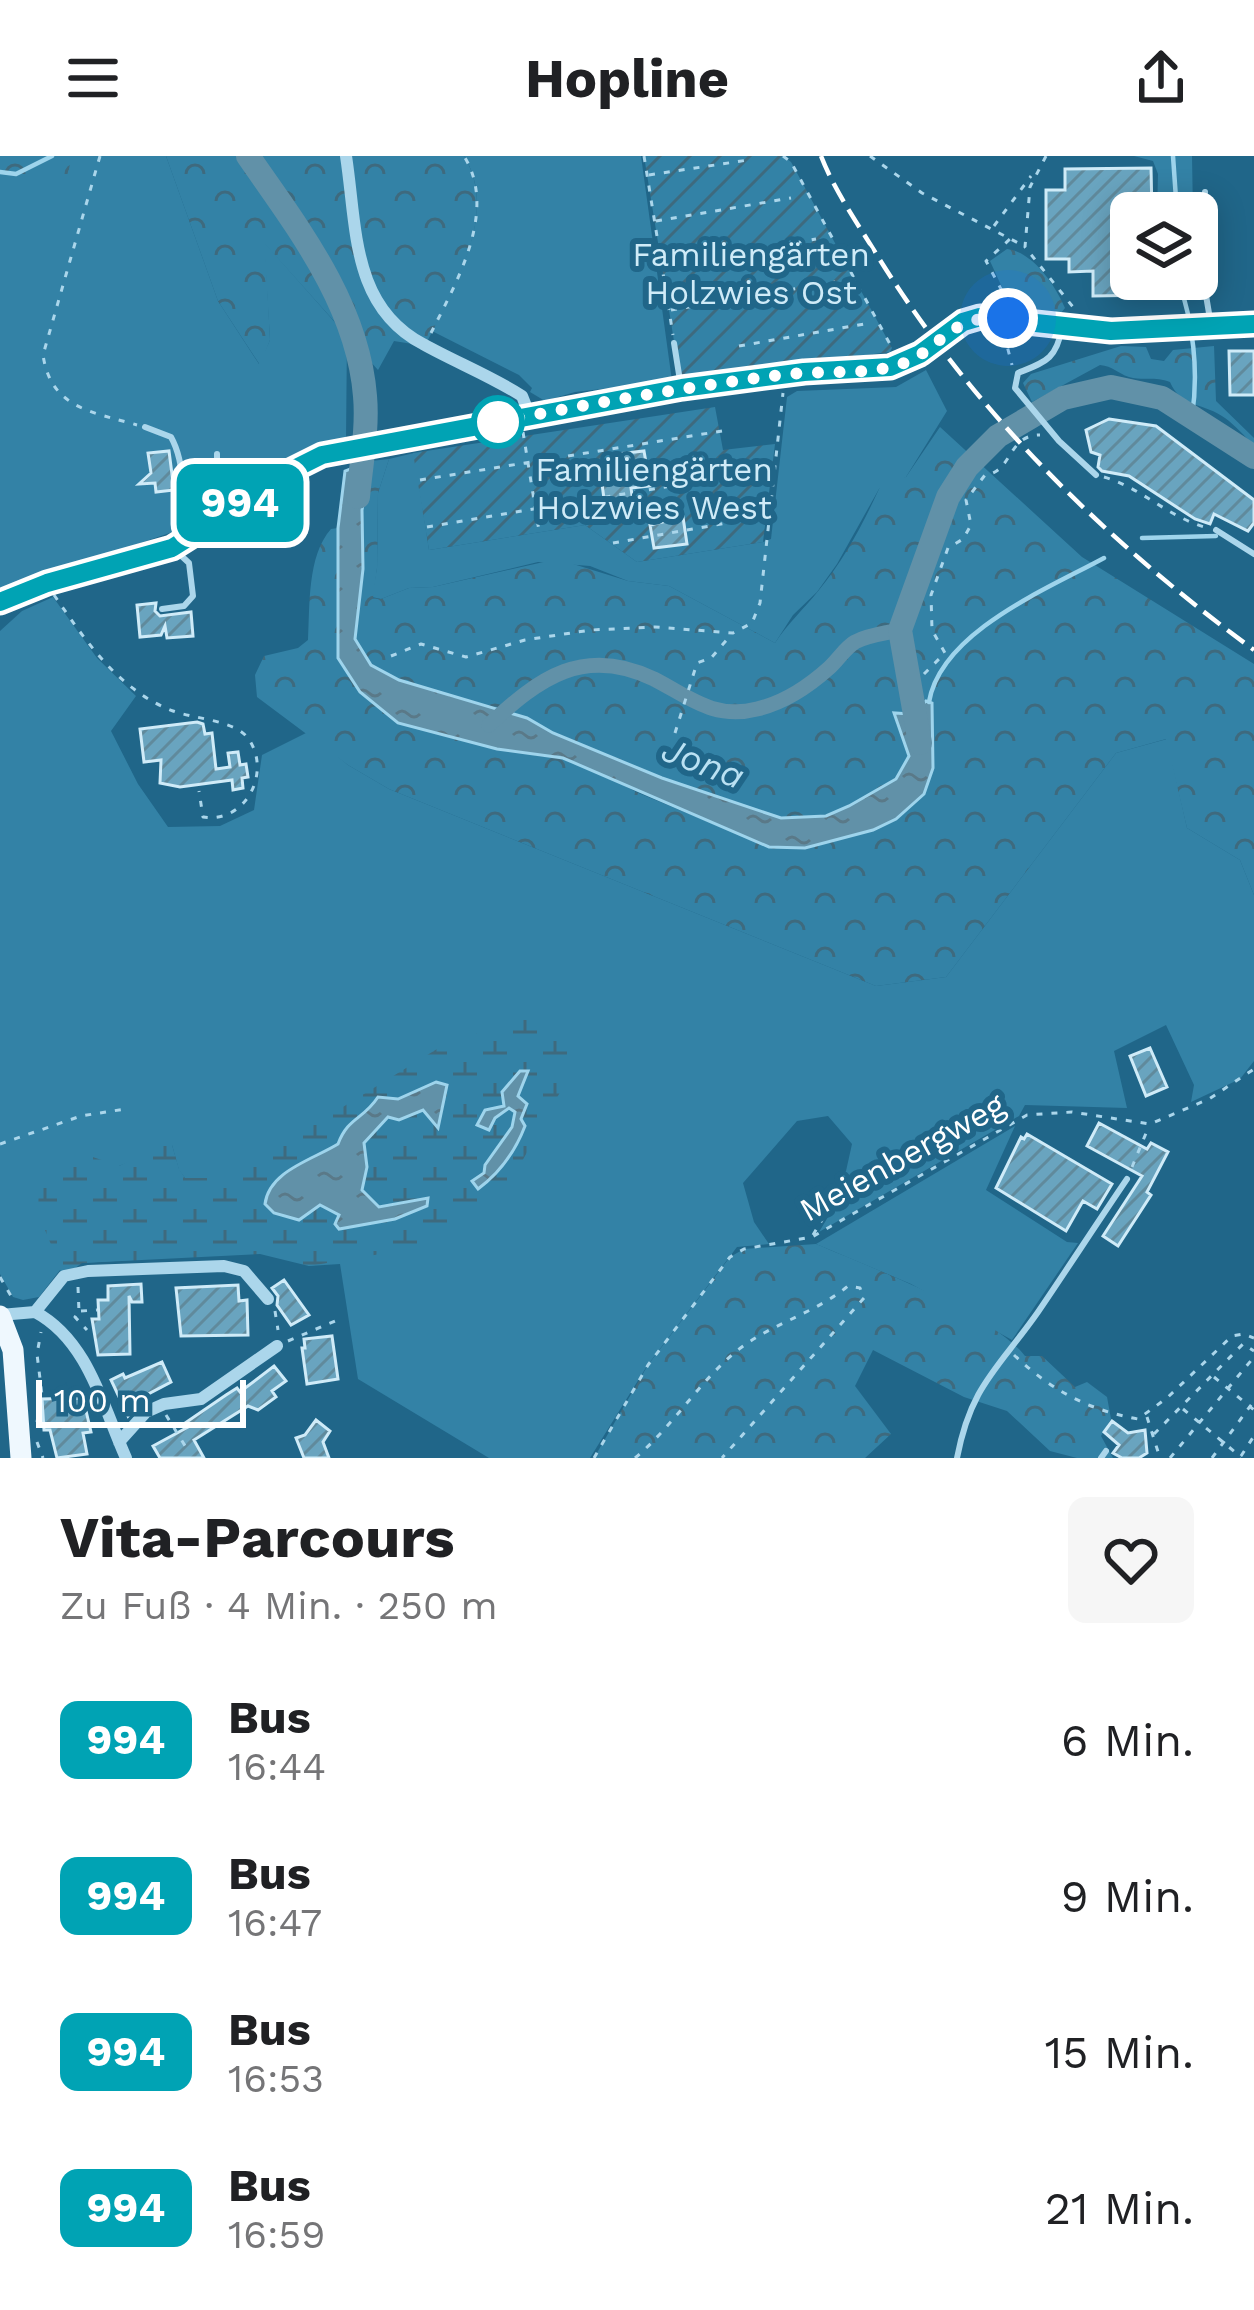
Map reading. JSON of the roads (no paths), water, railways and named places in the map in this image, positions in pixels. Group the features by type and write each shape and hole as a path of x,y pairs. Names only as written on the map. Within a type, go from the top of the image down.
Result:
{"main road":[{"path":"14,1314 21,1458"}],"street":[{"path":"346,156 368,288 383,314 425,346 519,394 526,423"},
{"path":"0,602 176,545 276,476 322,455 526,423 682,388 899,365 963,322 980,317 1090,330 1168,331 1254,324"},
{"path":"126,1458 93,1379 70,1341 14,1314 64,1276 77,1274 224,1266 244,1271 268,1299"},
{"path":"119,1442 146,1412 201,1399 278,1346"}],"lane":[{"path":"1206,300 1211,328"},
{"path":"1062,327 1057,352 1050,361 1015,376 1016,392 1096,476"},
{"path":"674,343 682,388"},
{"path":"145,428 171,437 182,485 176,545 189,563 193,596 184,606 162,609"},
{"path":"182,485 204,474 217,461 217,454"},
{"path":"1216,530 1254,554"},
{"path":"957,1458 970,1406 1126,1179"}],"water":[{"path":"371,461 362,510 363,569 355,639 371,665 399,680 527,718 662,778 781,818 826,816 896,779 909,756 894,713 911,714 926,701 932,703 933,768 924,794 896,819 873,830 805,848 769,847 563,758 497,749 398,723 360,692 338,658 338,528 345,471"},
{"path":"520,1071 528,1071 518,1096 527,1104 521,1119 525,1126 506,1161 478,1189 472,1181 484,1173 512,1127 515,1112 509,1108 495,1118 489,1130 477,1125 485,1110 504,1106 502,1092"},
{"path":"436,1082 447,1085 438,1128 423,1110 399,1120 388,1117 364,1143 367,1167 362,1190 379,1207 428,1198 427,1206 395,1219 339,1229 335,1224 339,1215 320,1205 299,1220 274,1213 265,1204 274,1183 338,1144 346,1128 378,1097 398,1099"}],"waterway":[{"path":"0,172 16,174 52,156"},
{"name":"Jona","path":"248,156 323,269 351,330 366,408 358,497"},
{"path":"1173,156 1176,192"},
{"path":"1184,300 1193,347 1192,416"},
{"name":"Jona","path":"920,743 900,630 948,497 967,467 998,436 1063,398 1111,387 1162,398 1254,457"},
{"path":"1142,538 1216,536"},
{"path":"929,702 953,654 975,634 1027,599 1104,558"},
{"path":"489,725 545,681 584,666 629,669 715,709 757,709 804,687 855,642 900,630"}],"railway":[{"path":"821,156 848,209 918,317 1002,423 1096,520 1254,650"}],"park label":[{"name":"Familiengärten Holzwies Ost","path":"751,273"},
{"name":"Familiengärten Holzwies West","path":"654,488"}]}
